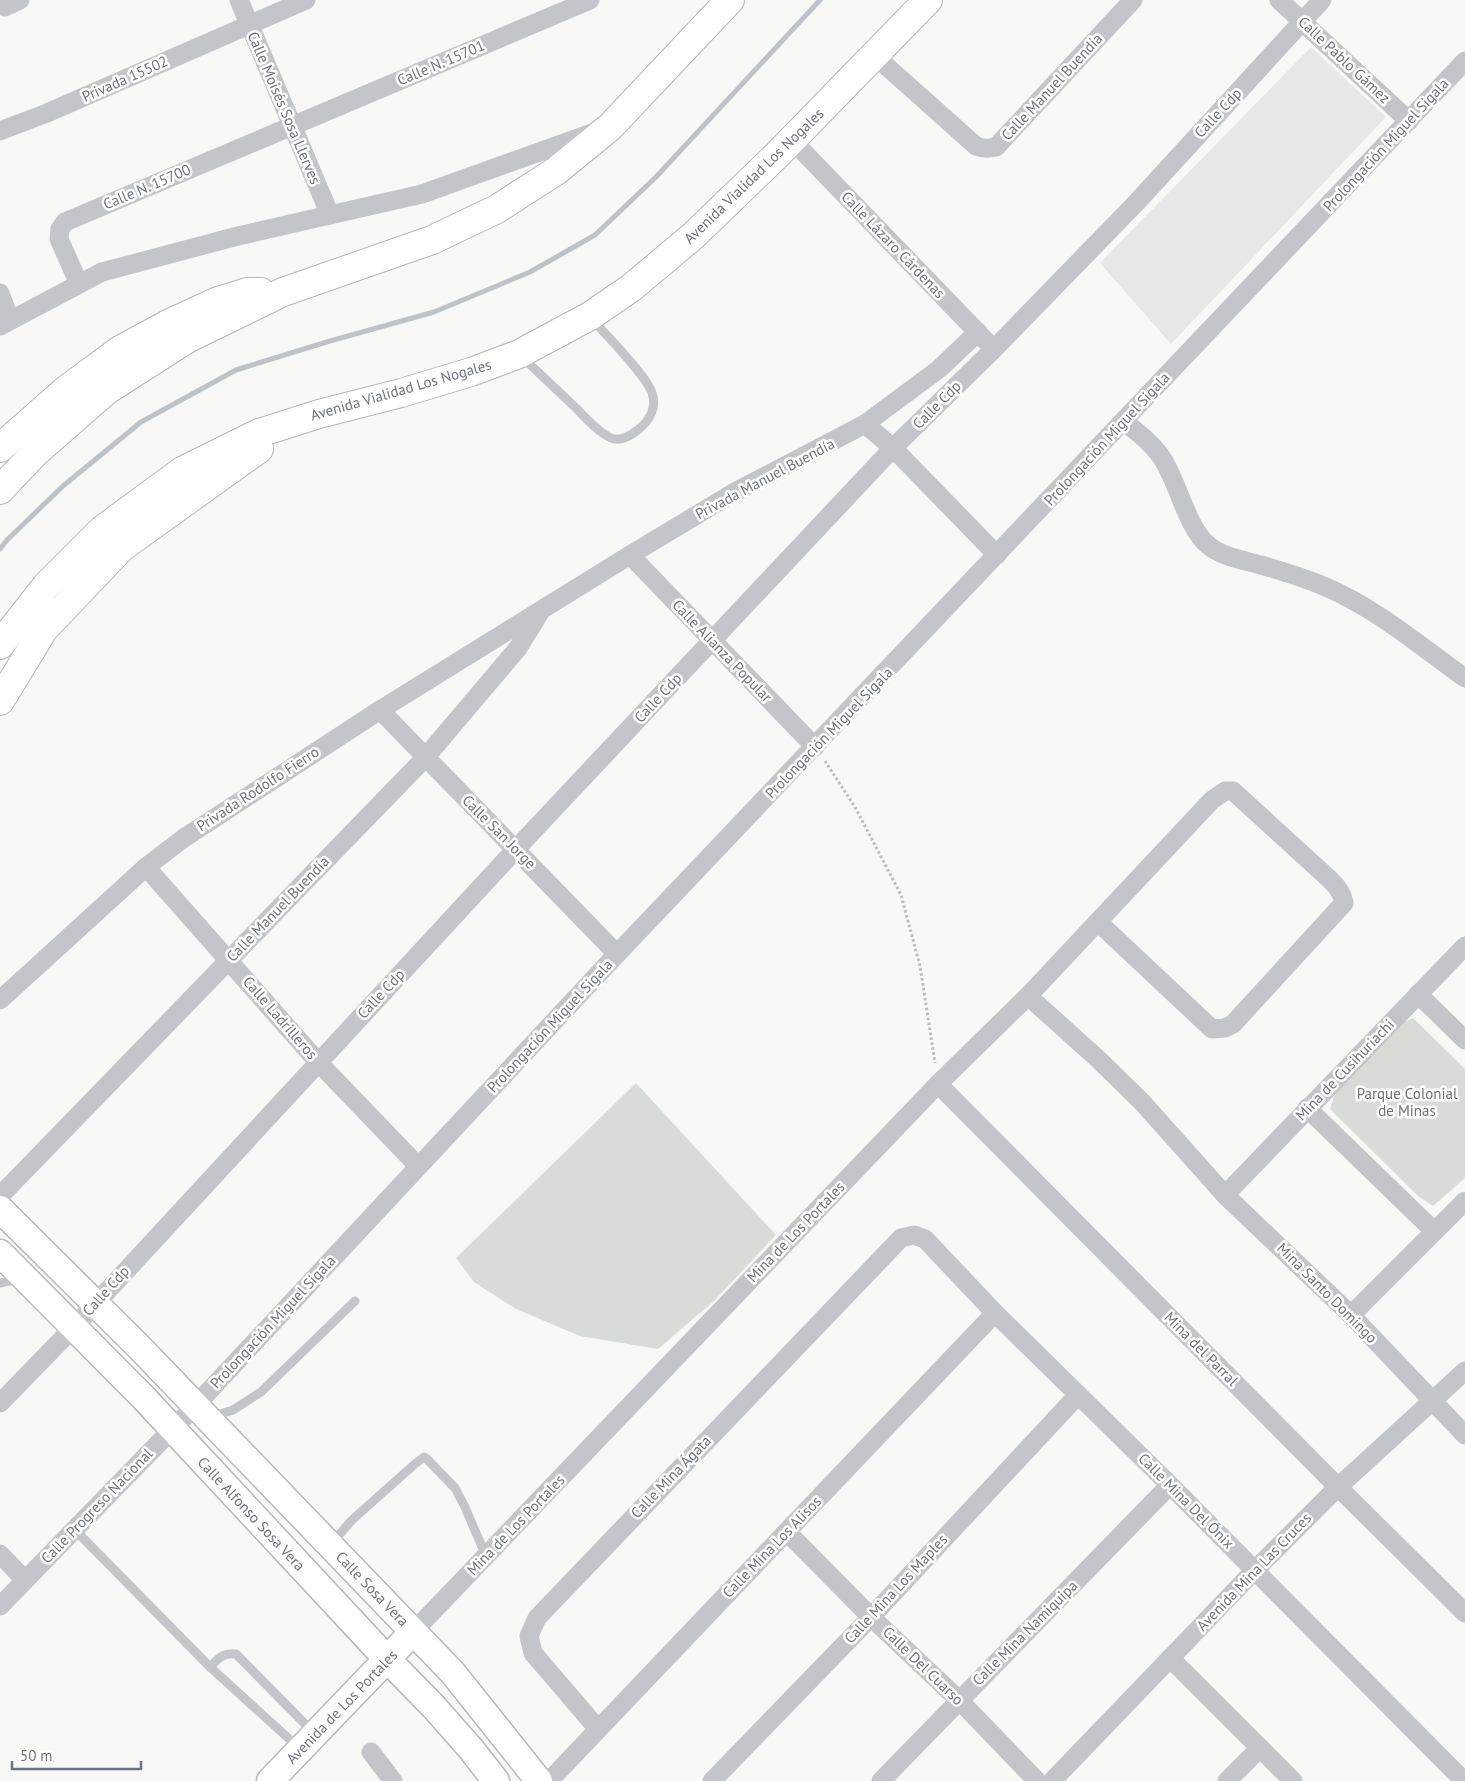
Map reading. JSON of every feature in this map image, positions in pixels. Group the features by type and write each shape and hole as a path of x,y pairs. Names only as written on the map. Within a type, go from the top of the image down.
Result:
{"highway":[{"path":"0,490 35,453 107,390 187,339 283,292 432,240 497,210 556,171 610,127 730,0"},
{"name":"Avenida Vialidad Los Nogales","path":"0,645 46,586 102,530 182,471 259,433 471,372 519,354 590,316 631,288 693,236 792,140 928,0"},
{"path":"0,448 67,390 120,350 168,324 218,302 248,292 283,292"},
{"path":"0,701 44,629 122,547 299,420"}],"main road":[{"path":"0,1210 201,1412"},
{"name":"Calle Alfonso Sosa Vera","path":"0,1253 12,1280 74,1326 459,1735 496,1781"},
{"name":"Calle Sosa Vera","path":"201,1412 453,1673 539,1781"},
{"name":"Avenida de Los Portales","path":"270,1781 413,1632"}],"street":[{"name":"Calle Moisés Sosa Llerves","path":"239,0 330,215"},
{"name":"Privada 15502","path":"0,131 47,113 306,0"},
{"name":"Calle N. 15701","path":"292,126 590,0"},
{"name":"Calle Manuel Buendía","path":"875,56 976,146 989,149 996,147 1133,0"},
{"name":"Calle Pablo Gámez","path":"1280,0 1409,121"},
{"name":"Calle Cdp","path":"0,1403 95,1304 516,849 893,448 994,349 1136,203 1322,0"},
{"name":"Prolongación Miguel Sigala","path":"201,1412 418,1166 1465,61"},
{"name":"Calle N. 15700","path":"79,284 59,239 60,229 65,222 292,126"},
{"path":"0,293 5,323 102,272 238,236 422,194 610,127"},
{"name":"Calle Lázaro Cárdenas","path":"792,140 994,349"},
{"name":"Privada Manuel Buendía","path":"541,611 735,492 866,424 939,369 978,332"},
{"path":"1124,422 1142,436 1162,458 1174,480 1185,509 1198,534 1207,545 1223,554 1324,586 1360,603 1465,678"},
{"path":"866,424 893,448 998,555"},
{"name":"Calle Alianza Popular","path":"630,555 815,747"},
{"name":"Calle Manuel Buendía","path":"0,1196 425,758 518,648 541,611"},
{"name":"Privada Rodolfo Fierro","path":"0,1000 146,867 184,838 380,710 541,611"},
{"name":"Calle San Jorge","path":"380,710 617,954"},
{"name":"Mina de Los Portales","path":"413,1632 938,1084 1028,996 1212,800 1225,791 1233,791 1336,886 1343,896 1344,903 1233,1024 1219,1029 1212,1029 1098,922"},
{"name":"Calle Ladrilleros","path":"146,867 318,1062 418,1166"},
{"name":"Mina de Cusihuriachi","path":"1225,1195 1465,946"},
{"path":"1418,994 1465,1040"},
{"name":"Mina Santo Domingo","path":"1028,996 1098,1059 1142,1102 1225,1195 1351,1315 1465,1435"},
{"name":"Mina del Parral","path":"938,1084 1465,1613"},
{"path":"1307,1108 1434,1231"},
{"path":"1351,1315 1465,1202"},
{"name":"Calle Mina Del Ónix","path":"901,1238 914,1235 925,1239 995,1313 1255,1570 1464,1781"},
{"name":"Calle Mina Ágata","path":"598,1729 533,1653 529,1636 537,1618 901,1238"},
{"name":"Calle Mina Los Alisos","path":"549,1781 995,1313"},
{"name":"Avenida Mina Las Cruces","path":"1052,1781 1255,1570 1338,1487 1465,1371"},
{"name":"Calle Mina Los Maples","path":"712,1781 871,1617 1078,1395"},
{"name":"Calle Progreso Nacional","path":"0,1606 172,1428 201,1412"},
{"name":"Calle Mina Namiquipa","path":"882,1781 1170,1486"},
{"name":"Calle Del Cuarso","path":"786,1532 871,1617 959,1700 1037,1781"},
{"path":"0,1554 25,1580"},
{"path":"1170,1658 1293,1781"},
{"path":"1227,1781 1260,1748"},
{"path":"371,1752 393,1781"}],"lane":[{"path":"519,354 594,425 612,438 630,436 650,417 654,406 652,390 642,375 590,316"},
{"path":"201,1412 233,1410 261,1392 355,1301"},
{"path":"330,1546 352,1520 424,1457 455,1488 486,1556"},
{"path":"75,1530 210,1668 308,1742"},
{"path":"210,1668 220,1657 226,1654 236,1654 308,1742"}],"path":[{"path":"815,747 856,807 901,895 920,966 938,1084"}],"shaded area":[{"path":"1311,47 1386,117 1171,344 1100,263"}],"green space":[{"name":"Parque Colonial de Minas","path":"1413,1018 1465,1069 1465,1178 1433,1206 1418,1196 1330,1109 1335,1094 1402,1023"},
{"path":"636,1083 776,1235 714,1301 658,1349 580,1336 516,1309 474,1282 456,1258"}],"waterway":[{"path":"0,549 63,486 141,422 236,370 434,312 530,272 595,235 656,177 820,0"}]}
